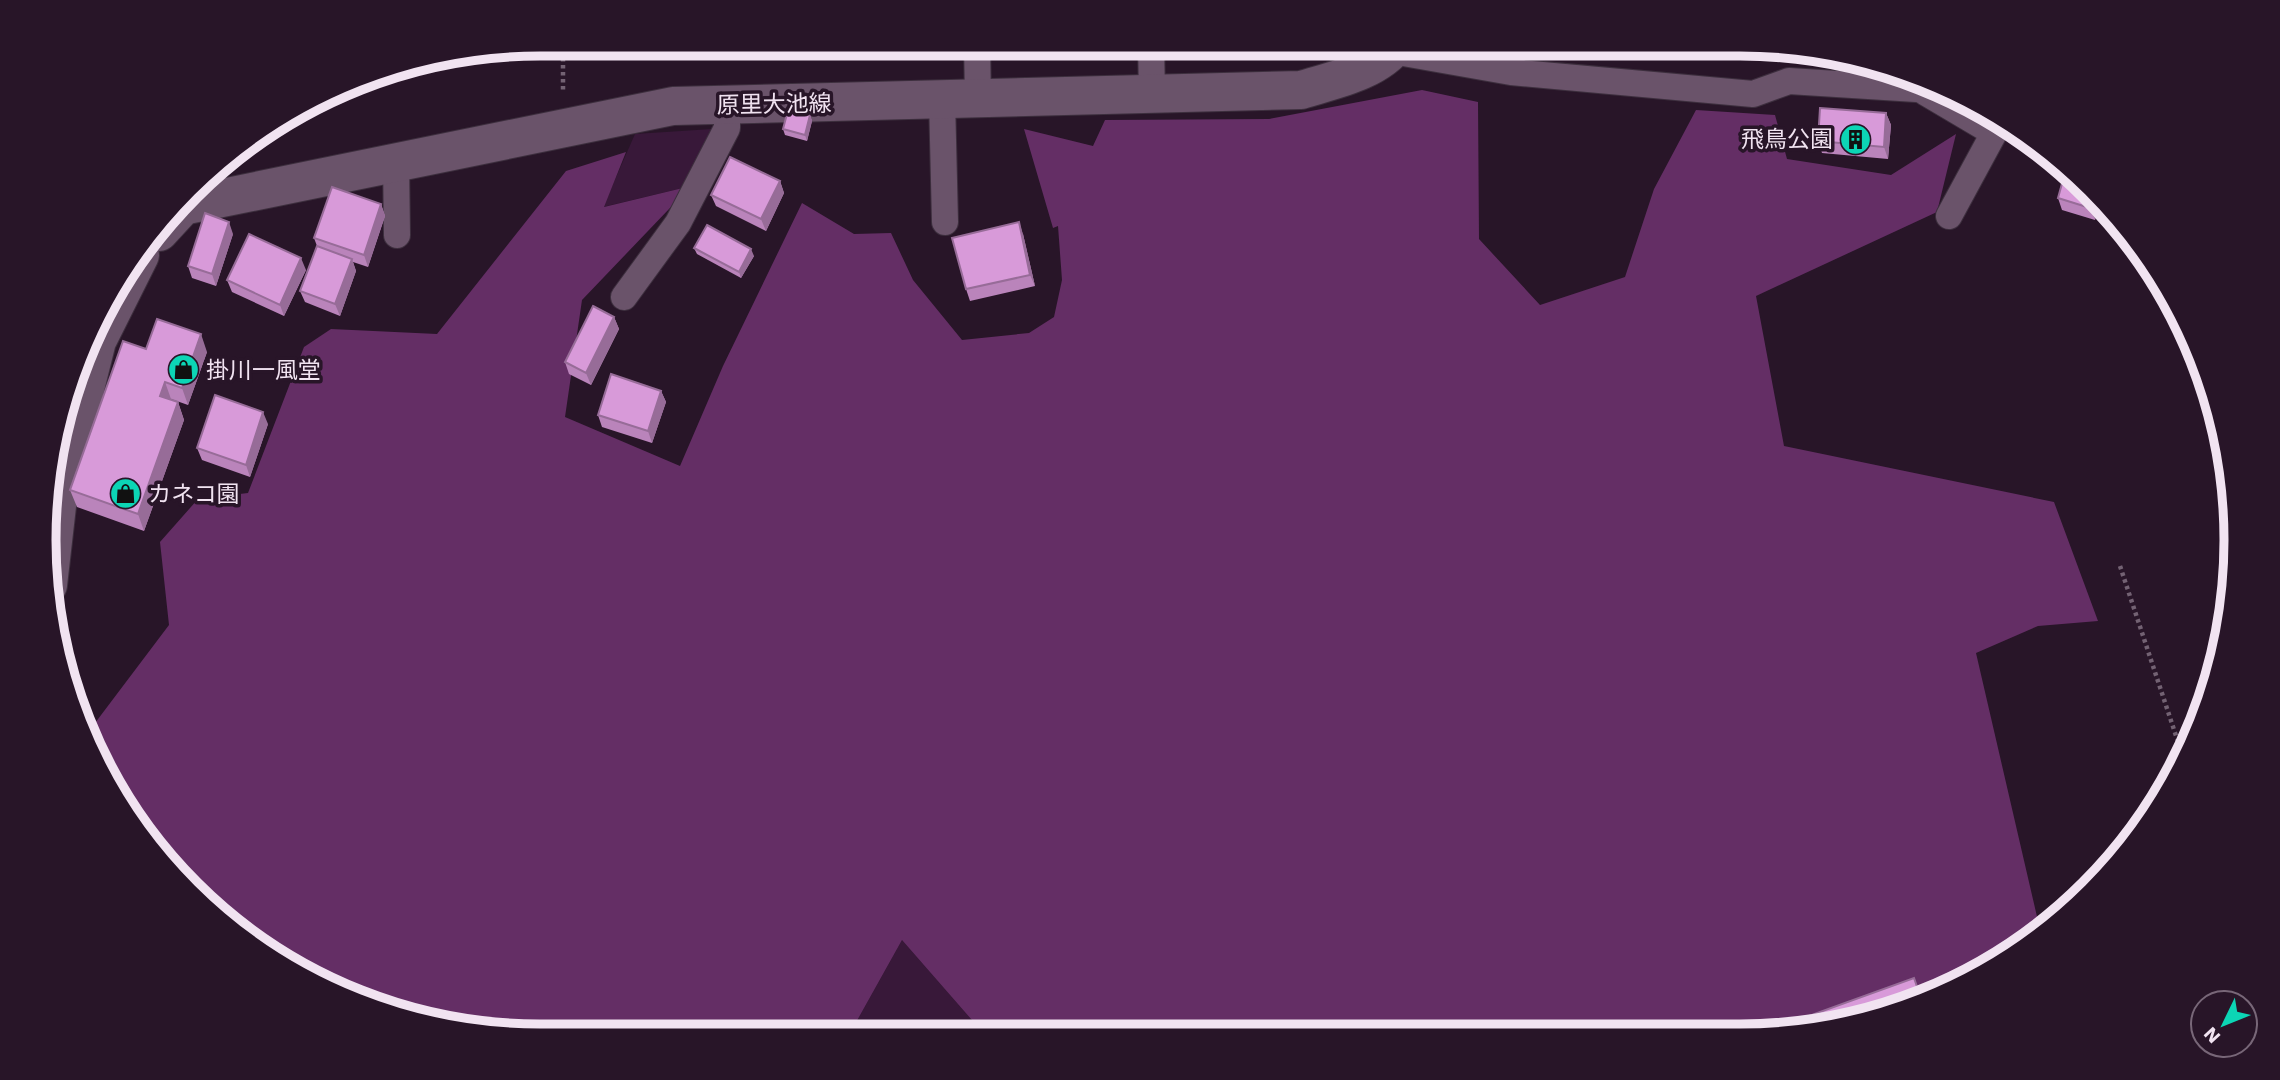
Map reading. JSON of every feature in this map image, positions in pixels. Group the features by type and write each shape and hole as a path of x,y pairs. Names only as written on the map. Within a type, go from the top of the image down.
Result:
{"main road":[{"name":"原里大池線","path":"184,213 397,161 673,106 1301,90 1356,73 1381,56"},
{"path":"58,497 94,352"}],"street":[{"path":"945,222 960,99 973,56"},
{"path":"1152,56 1152,94"},
{"path":"1436,56 1511,72 1753,94 1789,81 1916,90"},
{"path":"1926,93 1994,133 1949,216"},
{"path":"624,297 678,223 727,128 726,105"},
{"path":"397,161 397,235"}],"path":[{"path":"563,56 563,127"},
{"path":"2120,566 2179,744"}],"shaded area":[{"path":"1422,90 1478,102 1479,239 1540,305 1625,277 1654,189 1696,110 1775,115 1787,159 1891,175 1956,134 1937,212 1756,296 1784,446 2054,502 2098,621 2038,626 1976,653 2038,921 1982,959 1925,987 1865,1008 1772,1023 975,1024 902,940 855,1024 508,1023 415,1008 355,987 298,959 245,924 198,882 156,835 121,782 93,725 169,625 160,542 198,499 248,493 304,347 331,329 437,334 566,171 626,152 604,207 691,186 582,300 565,417 680,466 723,366 802,203 854,234 891,233 913,280 962,340 1029,333 1054,317 1062,280 1058,226 1053,228 1024,129 1093,146 1105,120 1269,119"},
{"path":"712,129 691,186 603,207 635,134"},
{"path":"902,940 975,1024 855,1024"}],"building":[{"name":"飛鳥公園","path":"1820,108 1886,113 1884,147 1818,141"},
{"path":"788,110 810,115 805,135 783,129"},
{"path":"730,157 780,181 761,219 711,195"},
{"path":"2063,180 2090,208 2058,198"},
{"path":"332,187 381,204 364,255 314,238"},
{"path":"205,213 229,222 212,274 188,266"},
{"path":"1019,222 1030,275 966,289 952,238"},
{"path":"707,225 751,249 739,272 694,248"},
{"path":"249,234 301,258 280,305 227,280"},
{"path":"317,246 352,259 335,304 300,291"},
{"path":"593,306 614,317 586,373 565,362"},
{"path":"157,319 201,334 182,388 165,382 160,396 178,402 138,514 70,490 123,341 146,349"},
{"path":"611,374 661,391 648,431 598,415"},
{"path":"215,395 263,412 246,465 197,448"},
{"path":"1914,978 1918,990 1865,1008 1796,1021"}],"place":[{"name":"飛鳥公園","path":"1856,139"},
{"name":"掛川一風堂","path":"183,370"},
{"name":"カネコ園","path":"125,494"}]}
